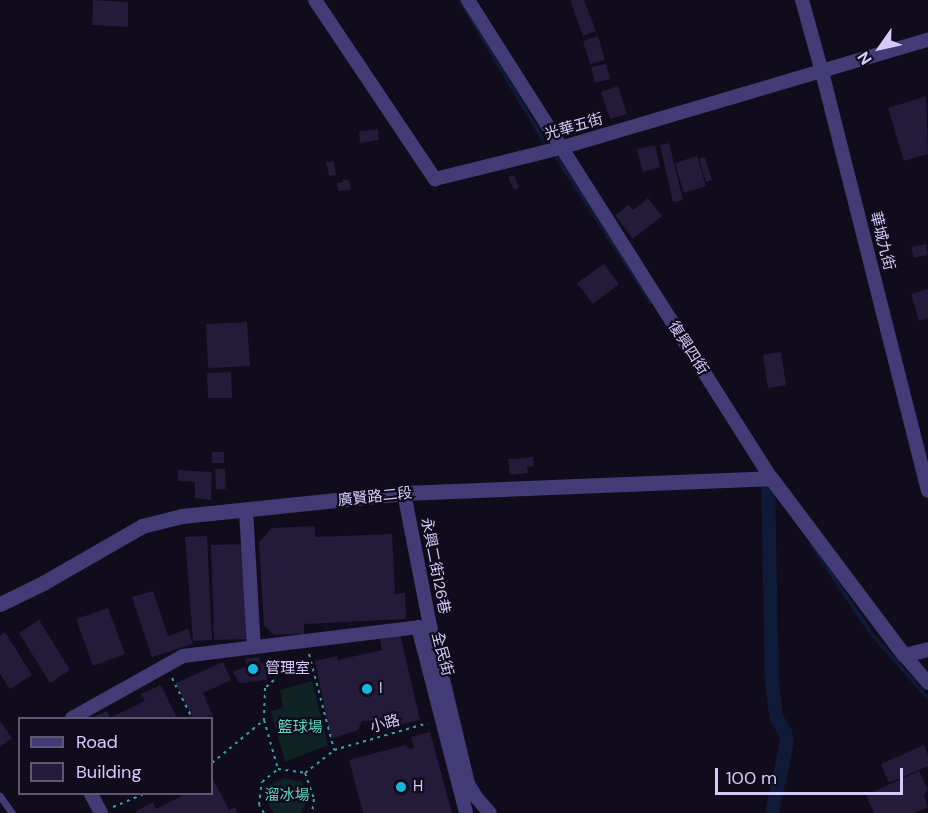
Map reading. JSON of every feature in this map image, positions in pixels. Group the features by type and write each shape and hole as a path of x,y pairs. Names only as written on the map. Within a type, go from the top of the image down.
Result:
{"street":[{"name":"光華五街","path":"315,0 435,179 560,148 928,39"},
{"name":"復興四街","path":"468,0 771,478 903,655 928,683"},
{"name":"華城九街","path":"802,0 928,491"},
{"name":"廣賢路二段","path":"0,604 43,583 142,525 182,516 404,493 771,478"},
{"name":"永興二街126巷","path":"404,493 429,621 468,784 490,813"},
{"path":"246,510 261,646"},
{"name":"全民街","path":"74,717 183,656 418,627 466,813"},
{"path":"903,655 928,649"},
{"path":"92,795 101,813"}],"lane":[{"path":"0,796 12,813"}],"path":[{"path":"305,642 334,750"},
{"path":"261,646 274,680 265,688 264,720 278,769"},
{"path":"166,664 192,717"},
{"name":"小路","path":"305,773 334,750 442,719"},
{"path":"213,761 264,720"},
{"path":"264,813 259,805 262,782 278,769 305,773 314,799 312,813"},
{"path":"101,813 141,795"}],"green space":[{"name":"籃球場","path":"312,681 328,745 285,762 271,711 283,708 280,690"},
{"name":"溜冰場","path":"284,778 302,782 306,802 301,813 274,813 268,804 269,786"}],"building":[{"path":"93,0 128,2 128,27 92,25"},
{"path":"570,0 584,0 596,31 583,36"},
{"path":"598,36 605,60 590,64 583,41"},
{"path":"606,64 610,79 595,83 591,67"},
{"path":"618,86 627,114 610,119 601,92"},
{"path":"926,96 928,154 904,161 888,108"},
{"path":"378,129 379,140 360,143 359,131"},
{"path":"669,143 683,200 673,202 660,145"},
{"path":"655,145 660,167 643,172 637,149"},
{"path":"697,156 706,186 684,193 675,163"},
{"path":"705,157 712,180 706,182 699,159"},
{"path":"334,161 336,175 329,176 326,162"},
{"path":"514,175 519,188 514,190 508,177"},
{"path":"343,179 350,181 351,190 338,191 337,183 343,182"},
{"path":"648,198 662,216 633,239 615,215 629,205 633,210"},
{"path":"926,244 928,255 914,258 911,247"},
{"path":"604,264 619,284 593,304 577,283"},
{"path":"928,289 928,318 919,321 911,294"},
{"path":"247,322 250,366 208,368 206,324"},
{"path":"781,352 786,385 768,388 763,355"},
{"path":"231,372 232,398 208,398 207,373"},
{"path":"212,452 224,452 224,463 212,463"},
{"path":"533,457 534,466 527,467 528,473 510,475 508,459"},
{"path":"215,469 225,469 226,489 216,490"},
{"path":"178,470 212,472 211,500 195,498 195,482 178,481"},
{"path":"315,526 315,537 392,534 395,594 405,593 406,619 304,624 304,634 274,635 264,626 259,542 272,528"},
{"path":"207,536 212,640 193,641 185,537"},
{"path":"243,544 247,639 214,640 211,545"},
{"path":"153,591 168,636 188,629 193,644 152,657 132,597"},
{"path":"108,608 125,654 93,666 76,619"},
{"path":"39,620 70,670 50,683 19,633"},
{"path":"5,632 32,675 10,689 0,674 0,636"},
{"name":"I","path":"400,634 420,720 400,725 398,717 377,722 377,720 362,721 358,730 331,739 315,661 337,656 338,660 382,650 380,639"},
{"name":"管理室","path":"259,657 260,663 265,662 267,680 239,683 233,672 246,666 245,659"},
{"path":"223,662 231,680 203,693 213,716 202,717 192,717 176,683"},
{"path":"161,685 177,717 112,717 145,701 141,694"},
{"path":"107,711 110,717 93,717"},
{"path":"0,721 12,738 0,747"},
{"name":"H","path":"430,732 452,813 363,813 349,760 406,745 408,749 414,748 411,737"},
{"path":"924,745 928,756 928,766 889,783 881,764"},
{"path":"919,771 928,790 924,795 928,807 914,813 874,813 866,795"},
{"path":"213,779 229,810 235,807 238,813 137,813 136,811 153,802 156,809 184,795 213,795"}],"waterway":[{"path":"460,0 544,141"},
{"path":"557,158 651,302"},
{"path":"768,479 772,683 776,717 785,732 787,742 772,813"},
{"path":"811,544 871,633 928,698"}],"place":[{"name":"管理室","path":"253,669"},
{"name":"I","path":"367,689"},
{"name":"H","path":"401,787"}]}
